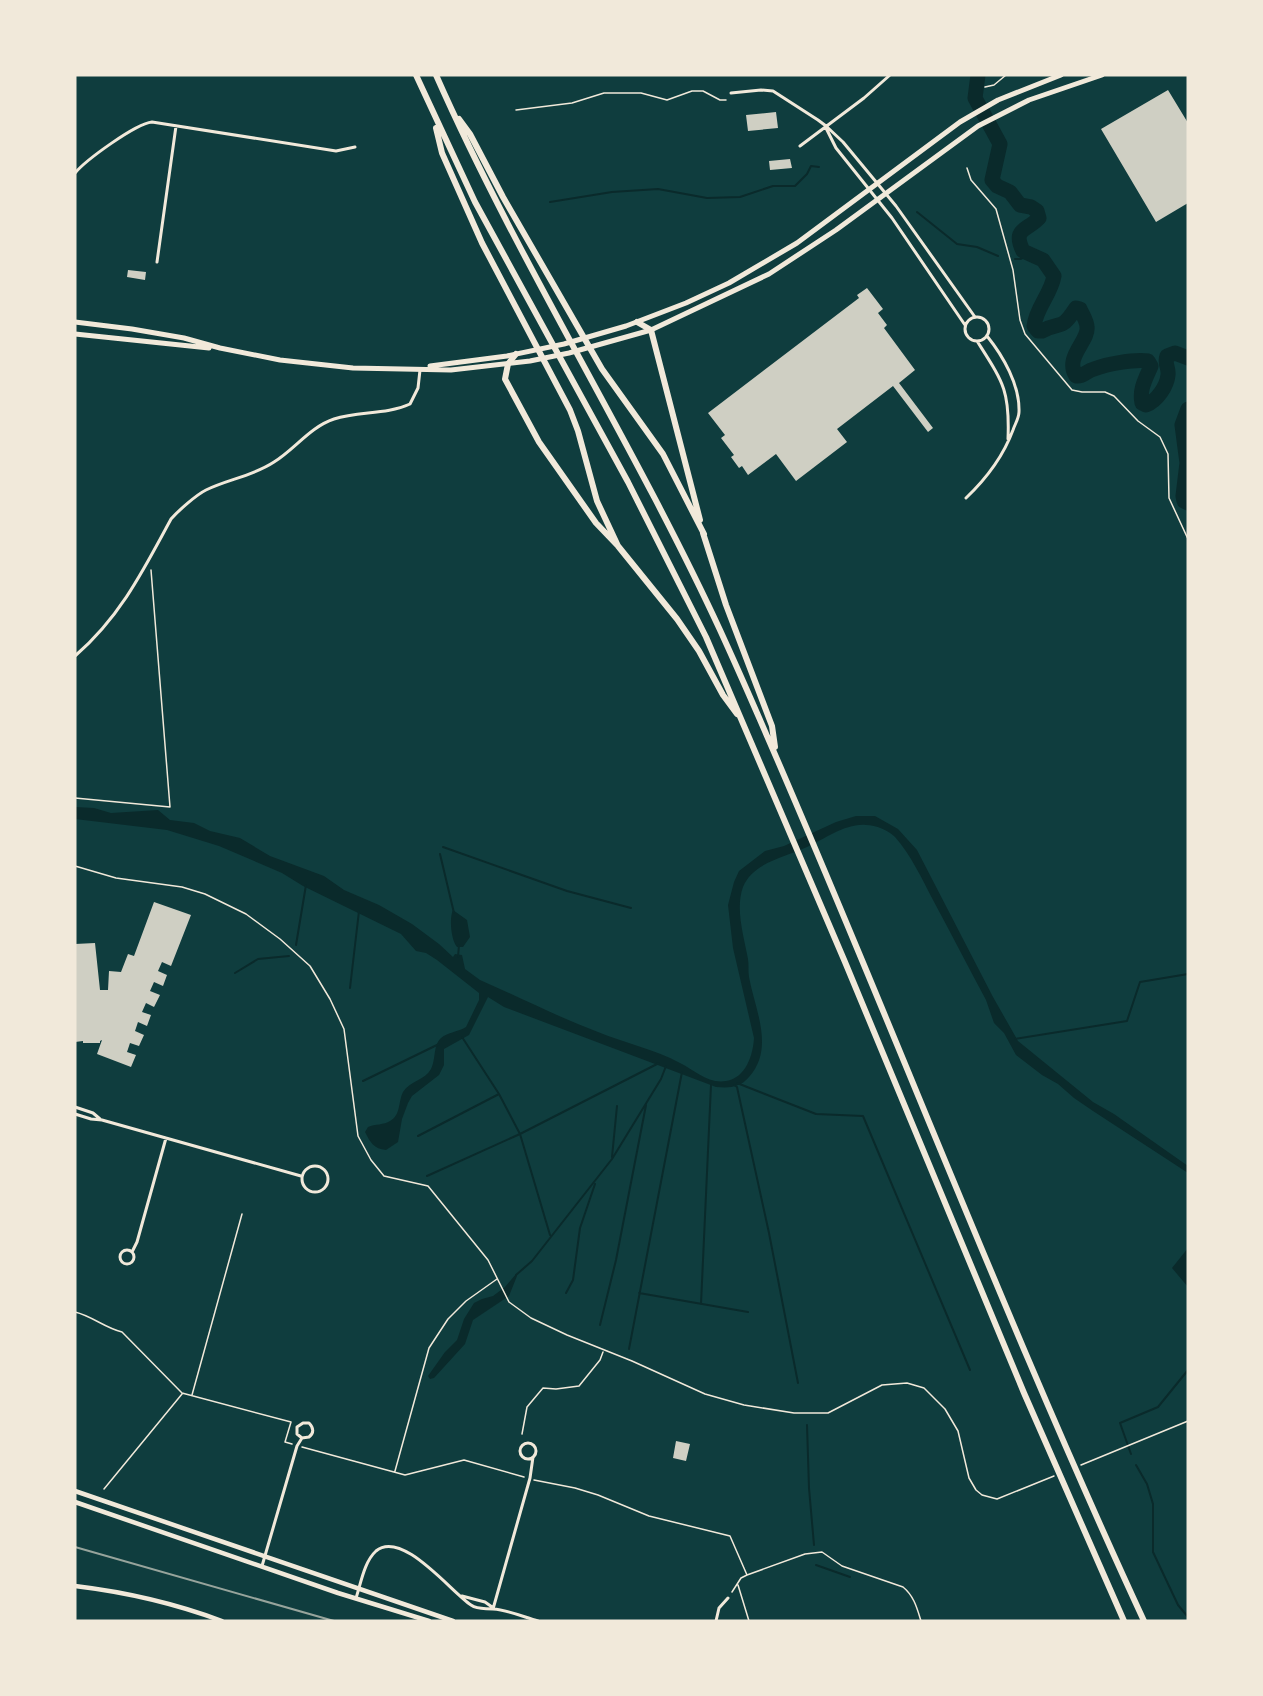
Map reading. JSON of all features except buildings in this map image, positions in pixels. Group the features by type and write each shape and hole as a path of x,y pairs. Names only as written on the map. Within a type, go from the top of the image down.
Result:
{"highway":[{"path":"416,75 516,280 628,482 706,638 795,841 1024,1393 1124,1621"},
{"path":"436,75 520,248 643,475 719,628 777,757 1109,1546 1144,1621"},
{"path":"450,106 470,134 503,197 602,369 663,454 704,534"},
{"path":"434,116 442,153 482,243 570,410 597,501 618,546"},
{"path":"637,322 651,330 704,534 726,605 772,726 777,757"},
{"path":"516,354 508,364 505,380 539,442 596,523 618,546 677,619 699,651 723,695 744,722"}],"main road":[{"path":"420,369 516,354 595,336 686,303 763,264 819,228 972,115 998,100 1061,75"},
{"path":"75,334 220,348 317,365 451,370 535,360 600,345 651,330 769,274 886,194 978,126 1029,100 1102,75"},
{"path":"75,322 184,338 220,348"},
{"path":"75,1491 453,1621"},
{"path":"75,1502 429,1621"},
{"path":"75,1586 152,1599 222,1621"}],"street":[{"path":"800,146 864,98 890,75"},
{"path":"731,93 773,91 826,126 843,142 896,206 975,317"},
{"path":"76,171 138,126 152,122 336,151 355,147"},
{"path":"157,262 176,126"},
{"path":"826,126 836,148 877,200 965,325 967,337 977,341 1004,384 1009,414 1008,444"},
{"path":"965,325 969,319 975,317 988,322 987,336 977,341"},
{"path":"966,498 987,476 1008,444 1019,414 1018,402 1008,370 987,336"},
{"path":"75,656 111,621 143,571 171,519 200,494 264,468 293,448 317,427 333,419 392,411 410,404 418,388 420,369"},
{"path":"75,1107 93,1113 102,1120"},
{"path":"75,1114 301,1176"},
{"path":"132,1252 128,1250 122,1252 122,1261 127,1264 132,1263 134,1259 132,1252 137,1242 166,1138"},
{"path":"316,1166 325,1171 328,1182 321,1191 314,1192 304,1187 301,1176 309,1168 316,1166"},
{"path":"303,1423 309,1423 313,1428 312,1434 307,1438 302,1438 297,1434 297,1427 303,1423"},
{"path":"262,1566 297,1446 302,1438"},
{"path":"493,1609 536,1450 531,1443 524,1444 521,1448 522,1455 529,1458 533,1456"},
{"path":"356,1598 367,1564 376,1552 387,1546 396,1547 414,1556 470,1605 538,1621"},
{"path":"461,1595 485,1602 493,1609"},
{"path":"716,1621 719,1608 728,1598"}],"path":[{"path":"985,87 994,85 1006,75"},
{"path":"516,110 572,103 604,93 641,93 667,100 692,91 703,91 720,100 726,100"},
{"path":"967,168 971,180 996,208 1013,270 1020,320 1025,334 1068,386 1077,392 1105,393 1114,396 1138,421 1160,438 1168,454 1169,498 1188,539"},
{"path":"75,798 170,807 151,570"},
{"path":"75,866 116,878 182,887 205,894 246,914 280,939 310,966 330,999 344,1029 353,1107 361,1144 370,1160 384,1176 428,1186 488,1260 509,1302 531,1318 705,1394 744,1406 794,1413 828,1413 882,1385 907,1383 924,1388 945,1409 958,1431 969,1478 976,1490 987,1497 997,1499 1016,1491"},
{"path":"192,1396 242,1214"},
{"path":"394,1472 429,1348 448,1319 466,1301 498,1278"},
{"path":"75,1312 87,1315 122,1332 182,1394 291,1422 285,1442 394,1472 411,1474 464,1460 590,1492 650,1516 730,1536 747,1575"},
{"path":"522,1434 527,1407 543,1388 579,1386 600,1360 604,1350"},
{"path":"104,1489 182,1394"},
{"path":"1144,1439 1188,1421"},
{"path":"728,1598 737,1584 747,1575 805,1554 822,1551 842,1566 903,1587 910,1592 921,1621"},
{"path":"737,1584 749,1621"}],"water":[{"path":"75,807 94,808 111,813 158,810 170,820 194,823 210,831 240,838 270,856 324,876 344,890 379,905 412,924 453,957 455,954 462,955 465,969 480,980 568,1020 660,1054 702,1076 719,1081 733,1079 743,1071 750,1058 754,1038 733,948 728,905 739,871 765,851 784,846 836,822 856,816 875,816 898,829 917,850 1018,1041 1093,1102 1188,1166 1188,1173 1074,1098 1016,1055 1004,1033 994,1023 986,1000 911,859 895,837 878,827 858,825 836,832 762,866 754,872 743,887 740,904 741,923 762,1041 757,1066 742,1083 730,1087 716,1087 504,1007 488,997 469,1035 444,1049 444,1065 439,1075 412,1096 402,1119 398,1142 386,1150 373,1144 365,1132 368,1127 394,1118 398,1112 403,1092 431,1069 438,1041 447,1034 466,1027 479,1000 479,993 437,960 426,953 416,951 401,934 303,886 282,873 219,846 167,830 75,819"},
{"path":"453,910 467,920 470,937 463,947 457,947 453,939 451,923"},
{"path":"1188,1248 1188,1287 1172,1268"},
{"path":"516,1274 509,1296 473,1320 465,1344 434,1378 430,1379 428,1376 445,1352 457,1340 464,1319 474,1303 493,1296"}],"waterway":[{"path":"978,75 975,98 1000,144 992,180 997,186 1010,192 1020,205 1037,211 1039,218 1022,231 1019,238 1020,244 1023,251 1043,260 1054,276 1034,326 1038,331 1042,331 1064,323 1076,308 1080,309 1087,332 1073,362 1076,376 1113,364 1148,361 1151,366 1141,393 1142,403 1146,405 1158,397 1166,384 1167,356 1175,353 1188,358"},
{"path":"550,202 612,192 658,189 707,198 740,197 773,186 795,186 807,174 811,166 819,167"},
{"path":"917,212 957,244 977,247 998,256"},
{"path":"1015,259 1021,259 1030,254"},
{"path":"1188,409 1182,425 1187,463 1183,496 1184,501 1188,503"},
{"path":"443,847 567,891 631,908"},
{"path":"440,854 454,913"},
{"path":"296,945 306,885"},
{"path":"350,988 359,911"},
{"path":"458,957 459,945"},
{"path":"235,973 258,959 289,956"},
{"path":"1015,1039 1127,1021 1140,982 1188,974"},
{"path":"462,1037 499,1094 520,1134 550,1235"},
{"path":"363,1081 439,1044"},
{"path":"427,1176 520,1134 659,1063"},
{"path":"516,1275 532,1261 612,1159 661,1079 666,1066"},
{"path":"629,1349 682,1072"},
{"path":"737,1083 816,1114 863,1116 970,1370"},
{"path":"701,1304 711,1085"},
{"path":"734,1085 737,1087 769,1233 798,1383"},
{"path":"418,1136 499,1094"},
{"path":"600,1325 616,1260 646,1105"},
{"path":"612,1157 617,1106"},
{"path":"566,1293 573,1280 580,1228 595,1184"},
{"path":"639,1293 748,1312"},
{"path":"1131,1454 1120,1423 1158,1407 1188,1370"},
{"path":"807,1425 814,1545"},
{"path":"1136,1465 1147,1484 1153,1504 1153,1552 1178,1605 1188,1617"},
{"path":"816,1565 850,1577"}],"railway":[{"path":"75,1547 334,1621"}]}
